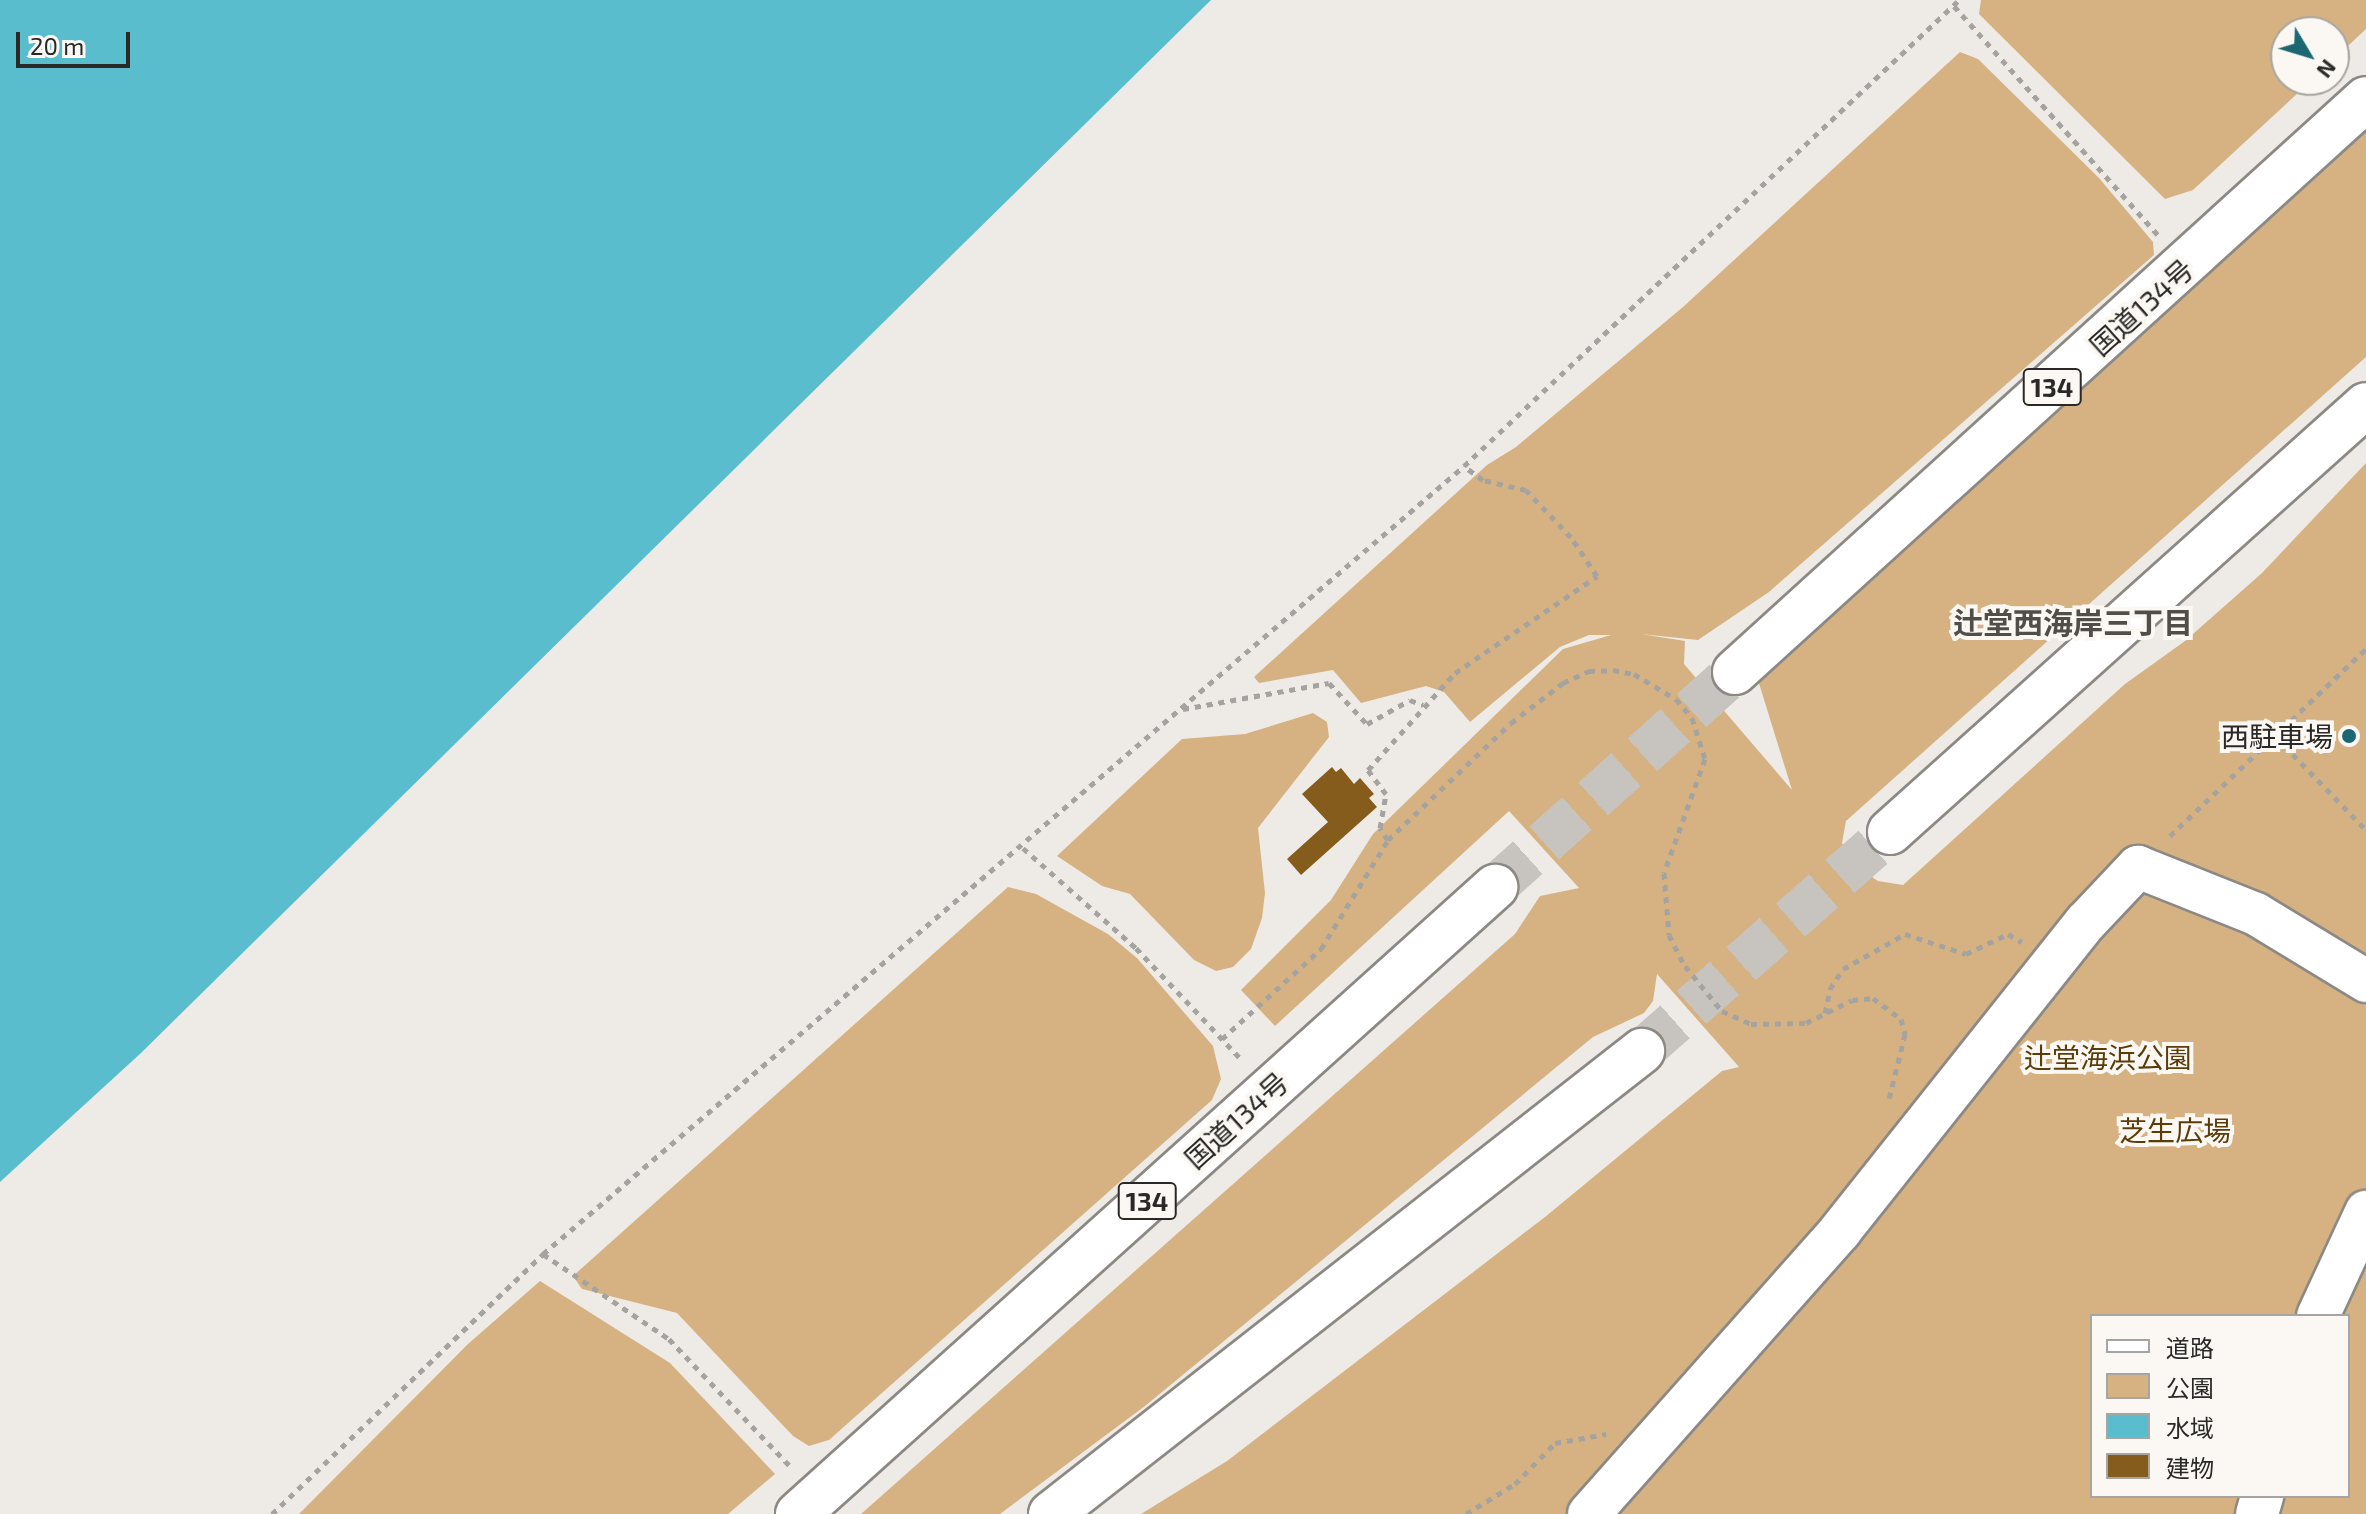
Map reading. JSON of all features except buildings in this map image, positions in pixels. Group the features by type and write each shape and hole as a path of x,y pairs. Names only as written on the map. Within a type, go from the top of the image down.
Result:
{"highway":[{"name":"国道134号","path":"1735,672 2366,99"},
{"path":"1890,832 2366,405"},
{"name":"国道134号","path":"797,1493 1495,887"},
{"path":"1051,1514 1642,1051"}],"street":[{"path":"1589,1514 1665,1424 1840,1231 2056,961 2138,867 2256,914 2366,981"},
{"path":"2319,1314 2366,1212"}],"path":[{"path":"272,1514 543,1254 1023,848 1464,466 1959,0"},
{"path":"1954,6 2167,245"},
{"path":"1388,840 1380,828 1386,794 1368,770 1423,705 1455,673 1597,576 1571,537 1526,490 1483,480 1464,466"},
{"path":"2138,867 2366,649"},
{"path":"1222,1039 1321,949 1388,840 1511,723 1563,683 1589,671 1634,674 1676,699 1692,718 1705,759 1664,873 1669,935 1685,966 1722,1011 1751,1024 1806,1023 1852,1000 1873,998 1901,1019 1904,1054 1884,1115"},
{"path":"1181,709 1329,683 1367,724 1410,700 1423,705"},
{"path":"2276,737 2366,830"},
{"path":"1023,848 1136,948 1250,1069"},
{"path":"1825,1014 1830,989 1843,969 1905,934 1966,954 2008,934 2056,961"},
{"path":"543,1254 669,1339 797,1493"},
{"path":"1466,1514 1515,1484 1555,1443 1665,1424"}],"green space":[{"path":"1981,0 2366,0 2366,29 2350,44 2350,16 2270,16 2270,96 2295,96 2193,190 2165,199 1979,14"},
{"path":"1960,52 1978,59 2099,178 2153,242 2154,255 1769,592 1698,640 1641,634 1685,641 1684,664 1792,790 1758,680 2366,128 2366,357 1846,821 1842,843 1855,866 1878,881 1903,885 2125,684 2185,641 2262,573 2366,463 2366,1514 1141,1514 1227,1461 1545,1217 1722,1071 1739,1067 1657,974 1653,1001 1644,1013 1593,1037 1145,1406 1000,1514 861,1514 1515,934 1540,896 1579,888 1509,811 1275,1026 1241,990 1331,900 1373,834 1563,649 1611,635 1589,635 1560,647 1470,722 1444,692 1426,686 1361,703 1333,670 1259,683 1254,677 1487,465 1516,447 1683,307"},
{"path":"1313,713 1327,722 1329,737 1258,828 1265,893 1262,918 1251,949 1233,967 1216,971 1194,960 1130,894 1102,886 1057,856 1182,739 1245,734"},
{"path":"1008,887 1036,894 1108,934 1137,958 1213,1046 1221,1079 1212,1100 829,1440 809,1446 793,1436 677,1313 582,1289 573,1276"},
{"path":"540,1281 670,1363 775,1474 728,1514 299,1514 468,1344"}],"water":[{"path":"0,0 1211,0 141,1053 0,1182"}],"tunnel":[{"path":"1495,887 1735,672"},
{"path":"1642,1051 1890,832"}],"place":[{"name":"西駐車場","path":"2349,736"}],"district":[{"name":"辻堂西海岸三丁目","path":"2073,622"}],"park label":[{"name":"辻堂海浜公園","path":"2108,1057"},
{"name":"芝生広場","path":"2175,1130"}]}
